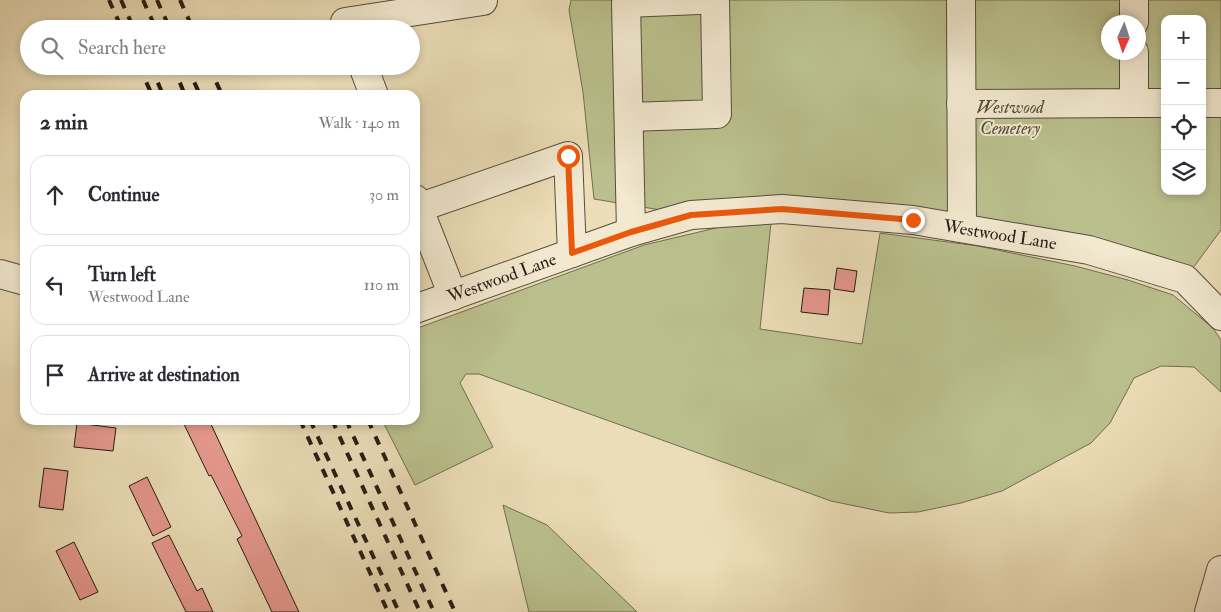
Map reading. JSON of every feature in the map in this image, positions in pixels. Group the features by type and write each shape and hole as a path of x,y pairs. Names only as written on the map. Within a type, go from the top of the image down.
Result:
{"street":[{"path":"631,232 626,3 699,0"},
{"path":"629,117 717,114 715,0"},
{"path":"961,0 962,228"},
{"path":"1134,0 1134,15"},
{"path":"358,20 483,1"},
{"path":"1134,60 1134,103"},
{"path":"366,75 372,90"},
{"path":"961,104 1161,103"},
{"path":"1206,103 1221,103"},
{"path":"420,203 568,156 572,253"},
{"name":"Westwood Lane","path":"420,307 631,232 691,215 782,209 913,220 1090,250 1185,279 1221,316"},
{"path":"420,212 453,296"},
{"path":"0,274 20,279"},
{"path":"1209,612 1221,570"}],"green space":[{"name":"Westwood Cemetery","path":"571,0 1221,0 1221,230 1185,279 913,220 691,215 594,199 583,92 569,10"},
{"path":"737,223 771,223 760,329 862,344 880,233 978,246 1075,266 1128,280 1173,295 1213,328 1221,340 1221,392 1194,367 1161,366 1134,378 1110,423 1091,443 1002,491 961,503 918,512 889,513 831,501 479,374 466,374 460,383 493,447 415,485 385,425 420,425 420,327 644,245"},
{"path":"503,505 547,525 637,612 529,612"}],"building":[{"path":"837,268 857,271 854,292 834,289"},
{"path":"804,288 830,290 828,315 801,312"},
{"path":"77,425 116,428 113,451 74,447"},
{"path":"184,425 211,425 299,612 272,612 237,539 242,536 211,475 209,476"},
{"path":"44,468 68,471 63,510 39,507"},
{"path":"147,477 171,527 153,536 129,486"},
{"path":"169,535 197,591 202,588 213,612 186,612 152,543"},
{"path":"74,542 98,592 80,600 56,551"}],"railway":[{"path":"109,0 118,20"},
{"path":"121,0 130,20"},
{"path":"143,0 152,20"},
{"path":"157,0 166,20"},
{"path":"180,0 189,20"},
{"path":"143,75 150,90"},
{"path":"155,75 161,90"},
{"path":"177,75 183,90"},
{"path":"191,75 198,90"},
{"path":"213,75 220,90"},
{"path":"302,425 388,612"},
{"path":"312,425 399,612"},
{"path":"334,425 420,612"},
{"path":"348,425 434,612"},
{"path":"370,425 455,612"}],"route":[{"path":"568,156 572,253 631,232 691,215 782,209 913,220"}]}
